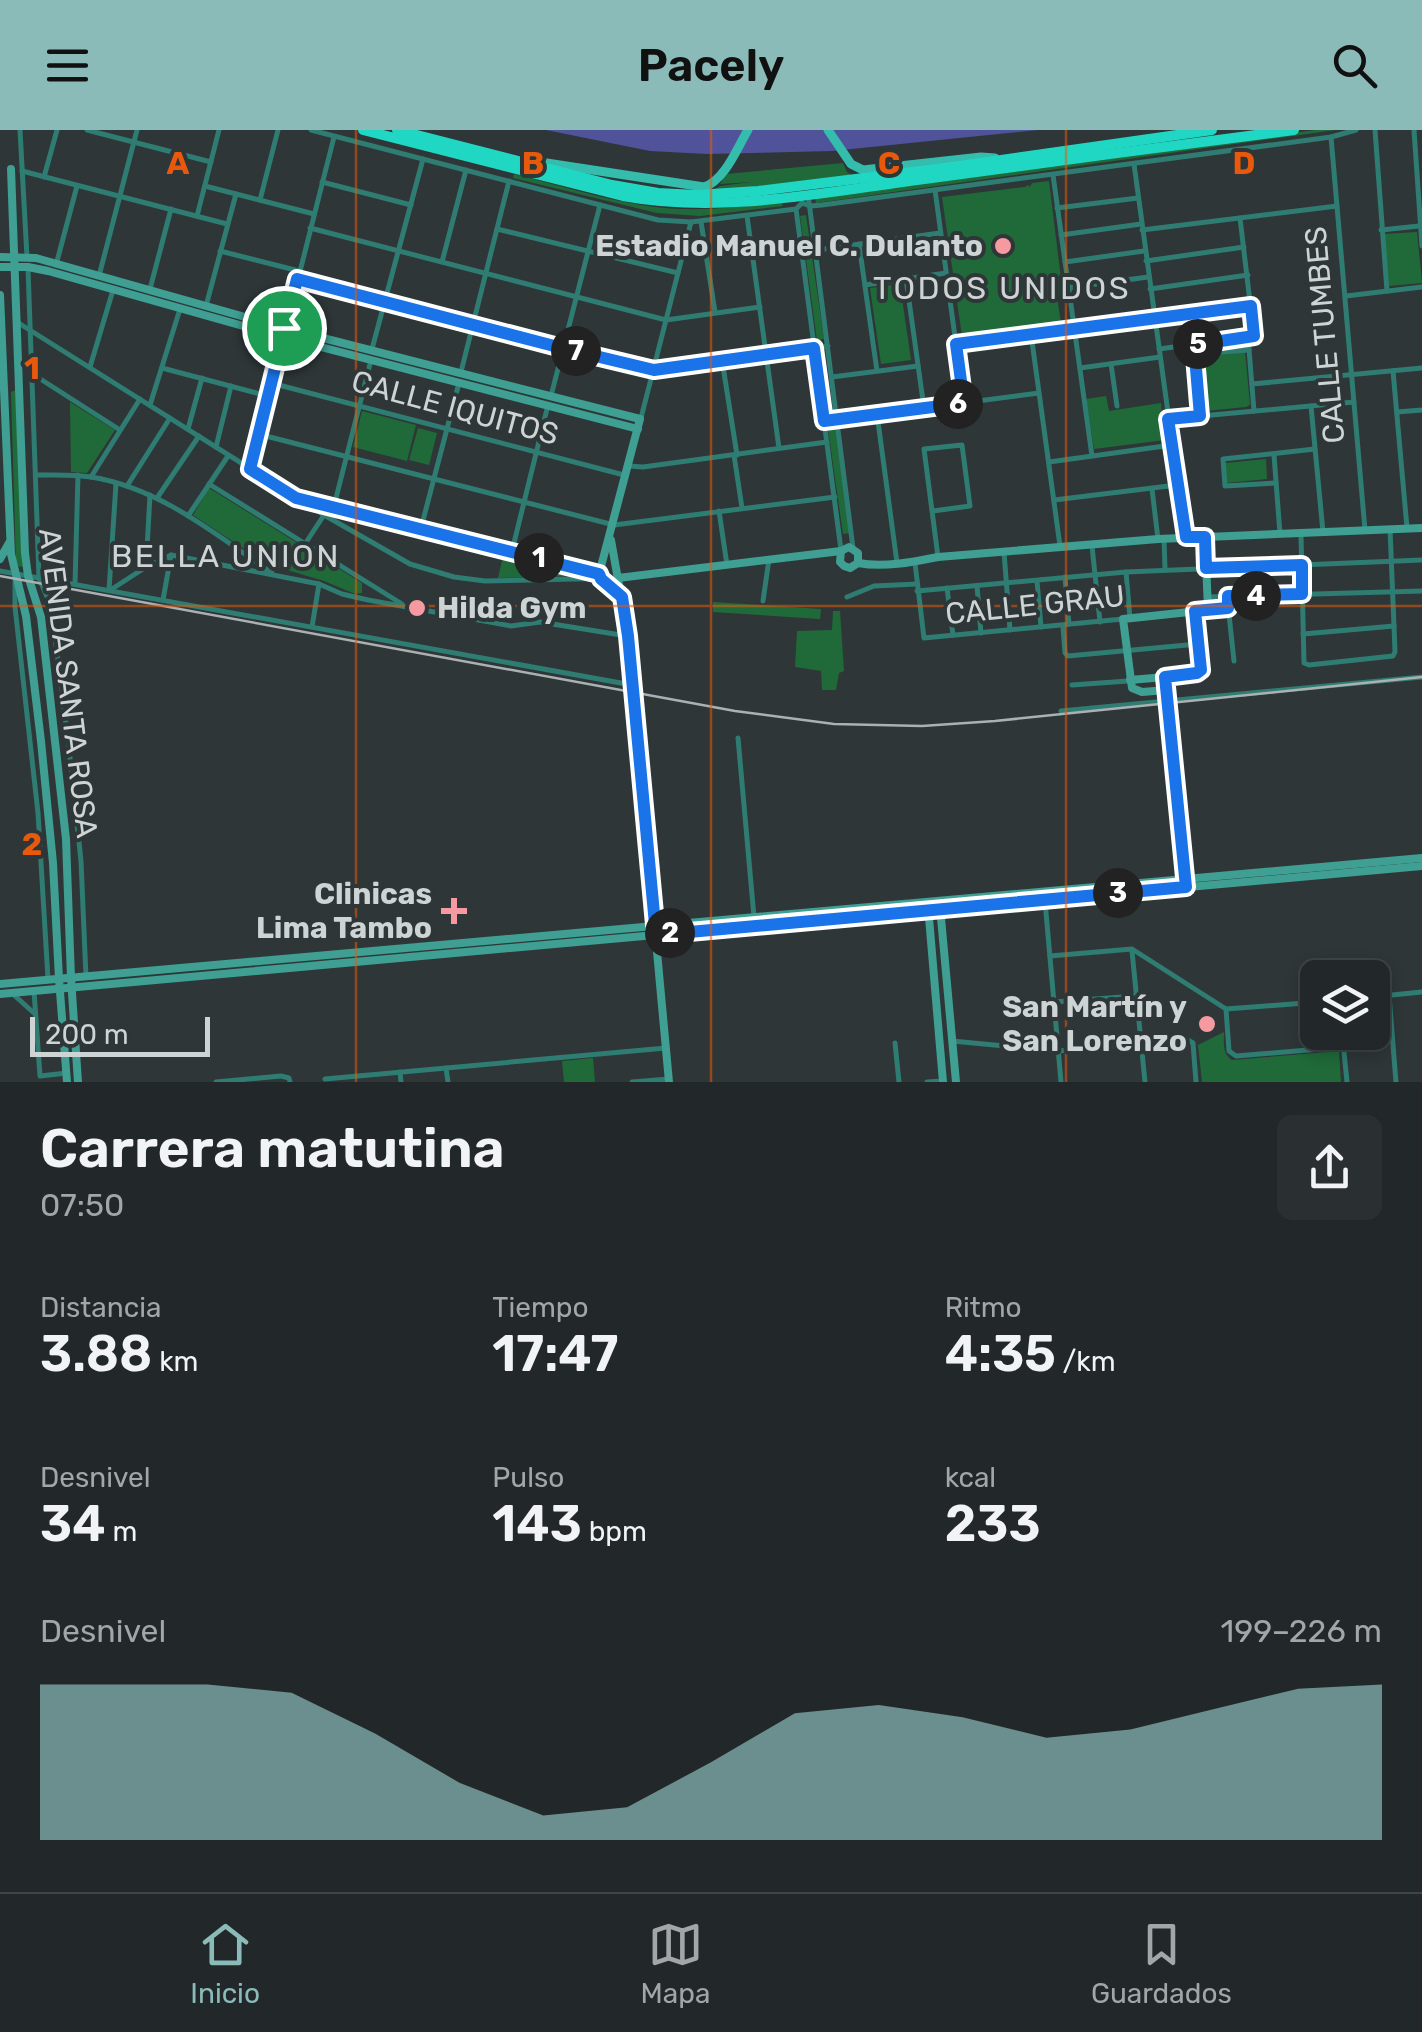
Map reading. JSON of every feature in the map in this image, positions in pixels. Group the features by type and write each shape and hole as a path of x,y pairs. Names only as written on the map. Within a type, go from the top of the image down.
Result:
{"highway":[{"path":"363,130 641,199 708,204 794,196 809,200 1294,130"},
{"path":"397,130 626,187 696,195 758,191 1212,130"}],"main road":[{"path":"503,158 704,186 716,182 748,130"},
{"path":"828,130 849,161 863,170 980,157 1008,159"},
{"name":"AVENIDA SANTA ROSA","path":"11,169 25,553 28,576 42,617 56,740 67,850 78,1082"},
{"path":"0,256 14,256 113,290 206,306 283,332"},
{"path":"0,267 28,262 56,264 99,276 180,308 639,424 600,576 622,597"},
{"name":"AVENIDA SANTA ROSA","path":"0,295 10,538 26,616 52,843 67,1078"},
{"path":"1,315 17,318"},
{"path":"20,397 32,397"},
{"path":"858,562 914,562 1161,538 1422,528"},
{"path":"610,537 626,616 669,1080"},
{"path":"1205,537 1208,610"},
{"path":"0,559 10,538"},
{"path":"618,578 847,548 854,548 860,556 854,567 844,566 839,560 841,551"},
{"path":"626,616 627,587 639,575"},
{"name":"CALLE GRAU","path":"1126,619 1208,610"},
{"path":"1126,619 1126,652 1130,680 1136,691 1167,690"},
{"path":"1130,680 1165,677 1185,883"},
{"path":"0,994 59,984 1045,896 1422,858"},
{"path":"1185,883 1422,866"},
{"path":"939,905 956,1082"},
{"path":"71,983 86,977 928,906"},
{"path":"928,906 943,1081"},
{"path":"0,984 48,980 59,984"}],"street":[{"path":"20,130 39,578 51,606 68,739 81,860 86,977"},
{"path":"44,177 57,130"},
{"path":"87,130 211,162"},
{"path":"99,276 136,130"},
{"path":"197,216 219,130"},
{"path":"260,200 278,130"},
{"path":"311,130 658,220 702,222 796,209 807,212 809,200"},
{"path":"809,200 935,190 1356,130"},
{"path":"1375,130 1387,291"},
{"path":"1414,130 1422,246"},
{"path":"250,469 334,136"},
{"name":"CALLE TUMBES","path":"1331,136 1365,530"},
{"path":"305,544 334,506 423,159"},
{"path":"1134,164 1186,537"},
{"path":"0,169 22,171 227,224"},
{"path":"442,262 466,170"},
{"path":"1052,175 1092,456"},
{"path":"422,528 509,181"},
{"path":"0,182 11,182"},
{"path":"322,182 411,205"},
{"path":"56,264 77,186"},
{"path":"205,186 314,214"},
{"path":"935,190 964,403"},
{"path":"206,306 236,194"},
{"path":"794,196 841,551"},
{"path":"1057,208 1138,198"},
{"path":"809,200 854,548"},
{"path":"512,551 600,205"},
{"path":"1061,236 1337,206"},
{"path":"149,295 171,210"},
{"path":"747,216 780,448"},
{"path":"1240,218 1251,306 1249,350 1254,411"},
{"path":"639,424 691,222"},
{"path":"702,222 715,313"},
{"path":"1381,230 1421,226"},
{"path":"310,228 666,320 760,307"},
{"path":"497,229 678,273"},
{"path":"816,250 940,233"},
{"path":"687,239 704,238"},
{"path":"859,244 877,372"},
{"path":"1146,261 1244,247"},
{"path":"220,251 299,271"},
{"path":"1065,262 1144,251"},
{"path":"865,284 946,274"},
{"path":"1150,288 1248,275"},
{"path":"1068,288 1148,277"},
{"path":"297,279 654,370 828,346"},
{"path":"906,279 924,408"},
{"path":"1344,296 1422,287"},
{"path":"90,367 113,290"},
{"path":"956,344 1251,306"},
{"path":"150,406 180,308"},
{"path":"17,318 29,330 296,498 405,562 475,580 511,582 600,576"},
{"path":"1031,334 1060,546"},
{"path":"1158,349 1251,336"},
{"path":"1194,345 1200,416"},
{"path":"1194,354 1249,350"},
{"path":"1080,368 1160,358"},
{"path":"722,360 742,508"},
{"path":"1111,364 1117,406"},
{"path":"832,378 918,366"},
{"path":"162,368 268,396"},
{"path":"1252,384 1422,368"},
{"path":"1393,371 1407,528"},
{"path":"31,374 120,430"},
{"path":"188,429 202,378"},
{"name":"CALLE IQUITOS","path":"271,383 537,452 628,471 827,442"},
{"path":"216,447 231,386"},
{"path":"824,421 1039,393"},
{"path":"90,477 140,399"},
{"path":"1168,419 1354,402"},
{"path":"1311,406 1323,532"},
{"path":"1397,412 1422,410"},
{"path":"876,414 898,563"},
{"path":"127,486 170,418"},
{"path":"258,434 614,525 835,497"},
{"path":"146,567 154,496 199,436"},
{"path":"932,511 970,506 962,445 924,450 938,557"},
{"path":"1049,462 1172,445"},
{"path":"1276,483 1225,486 1223,460 1315,449"},
{"path":"188,516 228,455"},
{"path":"1274,455 1280,534"},
{"path":"36,475 90,477 154,496 275,575"},
{"path":"75,584 78,476"},
{"path":"109,590 116,484"},
{"path":"209,484 407,608"},
{"path":"1054,500 1178,485"},
{"path":"1152,488 1165,570"},
{"path":"296,498 618,578"},
{"path":"719,511 727,564"},
{"path":"1300,533 1306,665 1393,656 1390,529"},
{"path":"1092,543 1100,622"},
{"path":"0,544 0,559"},
{"path":"1004,552 1010,630"},
{"path":"109,590 171,555 320,584 407,608 511,626 540,622 628,636"},
{"path":"164,600 171,555"},
{"path":"763,602 769,559"},
{"path":"847,597 874,586 947,588 1126,572 1422,560"},
{"name":"CALLE GRAU","path":"914,562 922,637 926,639 1126,619"},
{"path":"0,571 632,685"},
{"path":"1126,572 1126,619"},
{"path":"15,576 38,813 48,980"},
{"path":"1065,578 1068,656 1198,644"},
{"path":"1037,580 1041,627"},
{"path":"362,598 370,595 367,583"},
{"path":"312,627 320,584"},
{"path":"977,585 982,633"},
{"path":"947,588 953,636"},
{"path":"1208,597 1422,591"},
{"path":"1228,596 1234,661"},
{"name":"CALLE GRAU","path":"1208,610 1228,608"},
{"path":"1165,677 1200,672 1195,611"},
{"path":"1303,634 1394,626"},
{"path":"1061,711 1422,676"},
{"path":"1072,685 1130,680"},
{"path":"738,738 754,918"},
{"path":"1045,896 1062,1082"},
{"path":"1050,956 1132,949 1226,1010 1300,1004"},
{"path":"1132,949 1146,1082"},
{"path":"34,991 40,1079 67,1078"},
{"path":"1390,995 1422,992"},
{"path":"12,993 35,1014"},
{"path":"1054,1002 1137,996"},
{"path":"1390,1007 1396,1082"},
{"path":"1226,1010 1229,1051 1233,1055 1311,1050"},
{"path":"952,1041 1058,1051 1186,1038 1192,1043 1196,1082"},
{"path":"895,1044 899,1082"},
{"path":"324,1079 666,1048"},
{"path":"1344,1050 1347,1082"},
{"path":"446,1068 448,1082"},
{"path":"400,1072 401,1082"},
{"path":"216,1082 288,1079"},
{"path":"632,1082 669,1080"},
{"path":"927,1082 943,1081"}],"green space":[{"path":"1335,130 816,203 815,198"},
{"path":"843,163 853,176 711,192 720,186 751,182 720,184 726,174"},
{"path":"514,174 660,207 706,209 781,202 783,206 700,216 657,213 513,178"},
{"name":"Estadio Manuel C. Dulanto","path":"1049,181 1063,295 1057,297 1061,323 962,336 942,197 1030,187 1032,183"},
{"path":"806,215 824,339 817,340 800,216"},
{"path":"1417,232 1422,283 1389,286 1384,234"},
{"path":"900,284 911,360 881,364 870,288"},
{"path":"1245,351 1250,405 1205,411 1199,356"},
{"path":"16,390 23,567 16,566 11,392"},
{"path":"1106,396 1109,411 1161,403 1165,440 1094,449 1086,399"},
{"path":"70,402 115,430 87,473 71,472"},
{"path":"362,411 416,425 407,461 353,447"},
{"path":"418,428 437,433 429,465 409,460"},
{"path":"836,428 851,533 843,534 828,429"},
{"path":"1266,459 1267,479 1226,483 1225,463"},
{"path":"209,488 362,583 362,593 355,594 267,564 193,515"},
{"path":"504,552 580,571 578,576 498,578"},
{"path":"713,602 821,609 820,619 713,612"},
{"path":"833,611 840,611 844,671 839,673 836,690 822,690 821,671 795,667 797,631 832,630"},
{"path":"1224,1032 1225,1051 1232,1060 1339,1051 1341,1082 1202,1082 1198,1045"},
{"path":"593,1058 595,1082 564,1082 562,1061"}],"shaded area":[{"path":"546,130 1038,130 832,151 707,154 650,151"}],"railway":[{"path":"0,576 735,711 834,724 922,726 995,721 1422,677"}],"place":[{"name":"Estadio Manuel C. Dulanto","path":"1003,246"},
{"name":"Hilda Gym","path":"417,608"},
{"name":"Clinicas Lima Tambo","path":"454,911"},
{"name":"San Martín y San Lorenzo","path":"1207,1024"}],"district":[{"name":"TODOS UNIDOS","path":"1002,288"},
{"name":"BELLA UNION","path":"226,556"}],"route":[{"path":"297,279 654,370 814,348 824,421 964,403 956,344 1251,306 1254,336 1194,345 1200,416 1168,419 1186,537 1205,537 1206,568 1302,565 1302,594 1228,596 1228,608 1195,611 1201,670 1165,677 1186,887 656,935 622,597 599,574 296,498 250,469 284,328 297,279"}]}
